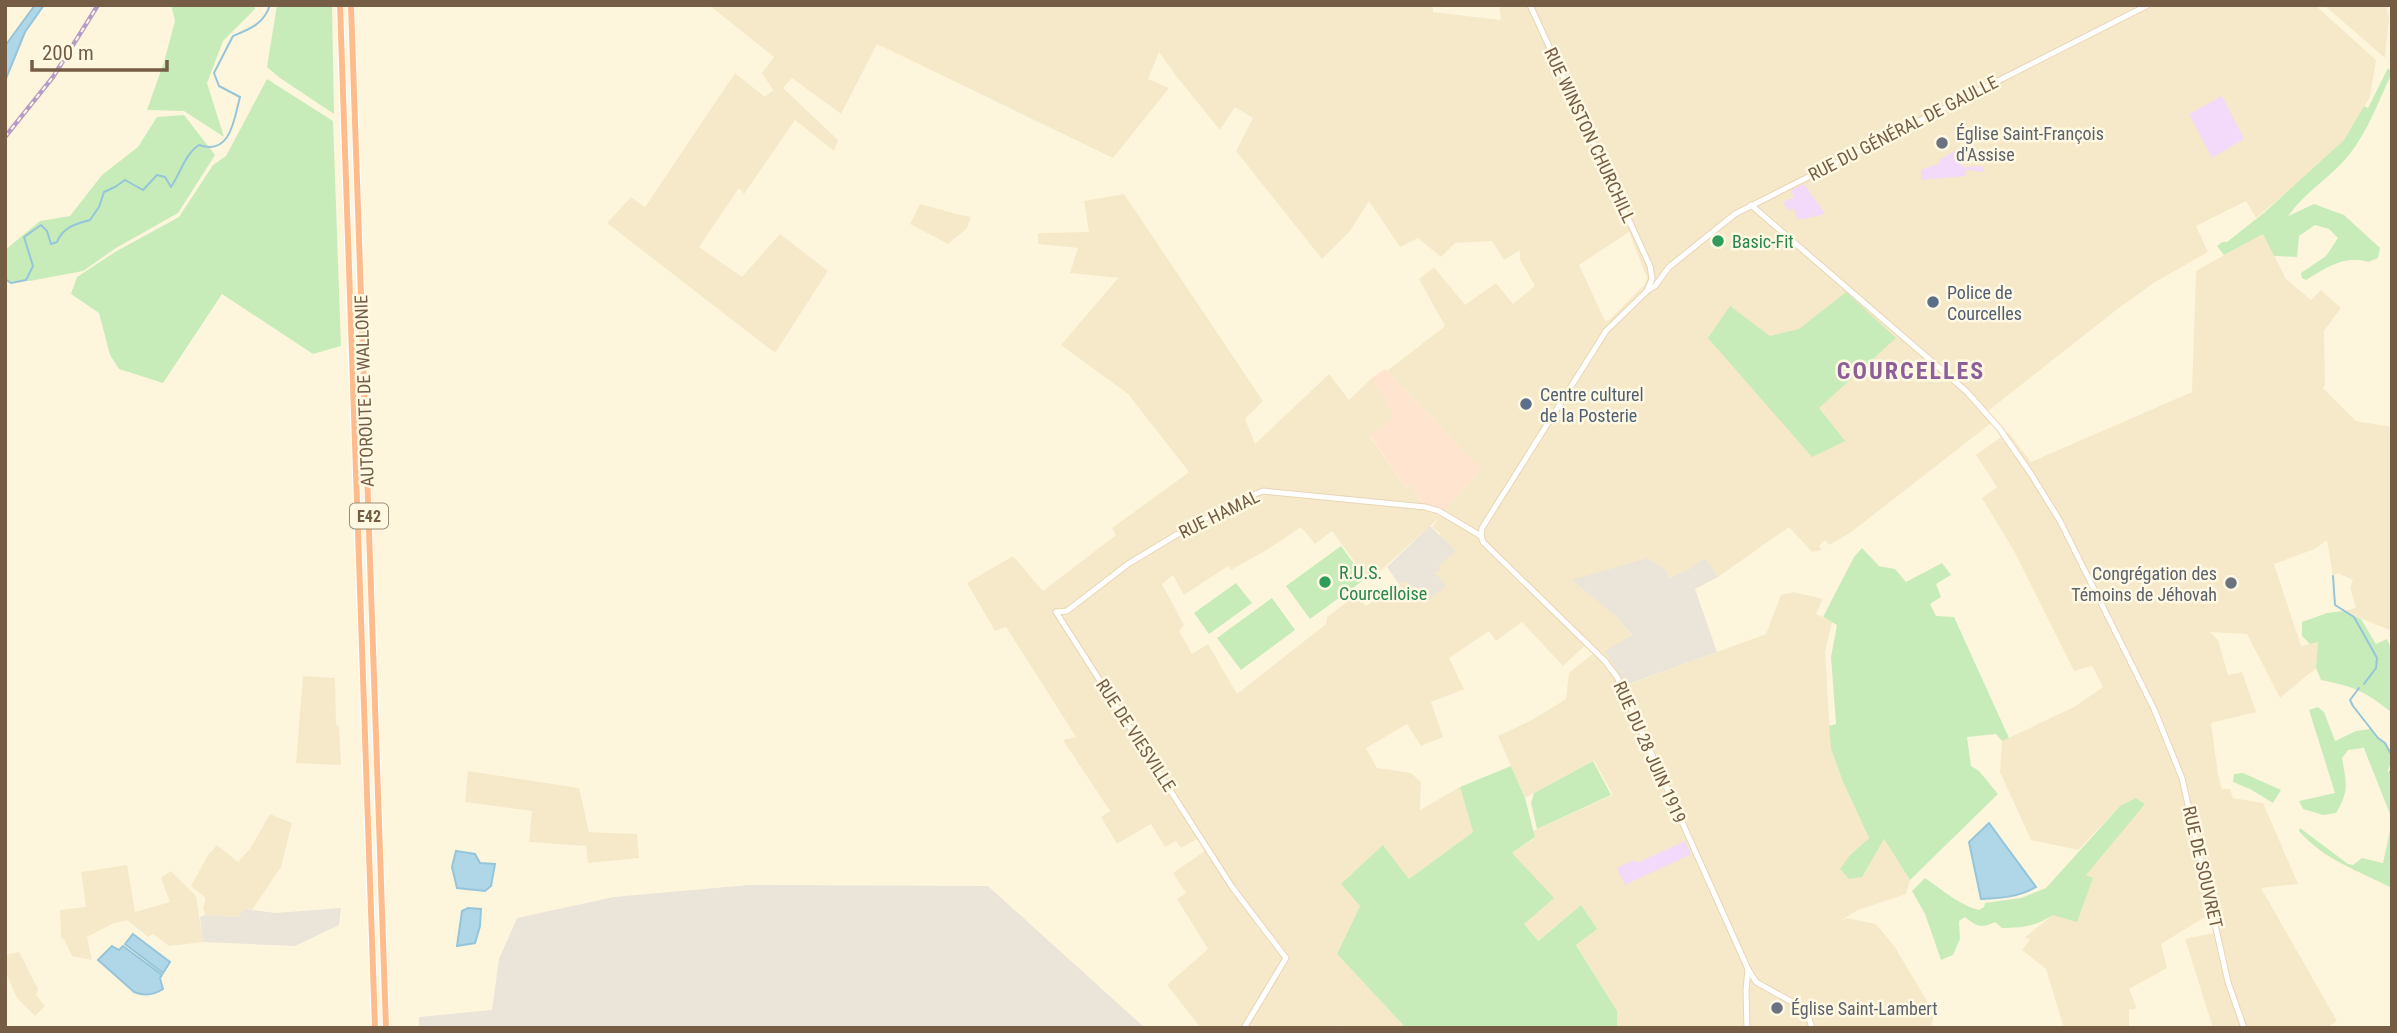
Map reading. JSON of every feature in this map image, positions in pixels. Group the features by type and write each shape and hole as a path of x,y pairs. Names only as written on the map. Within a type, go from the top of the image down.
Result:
{"highway":[{"name":"AUTOROUTE DE WALLONIE","path":"340,5 374,1028"},
{"name":"AUTOROUTE DE WALLONIE","path":"351,5 386,1028"}],"main road":[{"name":"RUE WINSTON CHURCHILL","path":"1530,5 1656,276"},
{"name":"RUE DU GÉNÉRAL DE GAULLE","path":"1481,536 1482,528 1506,487 1602,337 1647,291 1656,286 1656,276 1667,273 1669,267 1735,214 1751,205 2148,5"},
{"name":"RUE DE SOUVRET","path":"1751,205 1966,391 2002,432 2060,521 2154,709 2182,778 2228,982 2244,1028"},
{"name":"RUE HAMAL","path":"1056,612 1067,611 1128,564 1175,535 1235,502 1263,491 1425,507 1451,517 1481,536 1483,542 1507,567"},
{"name":"RUE DU 28 JUIN 1919","path":"1507,567 1605,661 1617,677 1748,969"},
{"name":"RUE DE VIESVILLE","path":"1056,612 1232,887 1286,958 1244,1028"},
{"path":"1748,969 1756,982 1792,1001 1808,1015 1812,1028"},
{"path":"1746,1028 1748,969"}],"shaded area":[{"path":"709,5 1433,5 1433,12 1501,20 1499,5 2315,5 2376,60 2370,97 2344,140 2304,178 2256,218 2246,201 2196,226 2208,252 2155,282 2115,311 1988,411 1990,424 1850,533 1829,545 1825,540 1819,546 1822,550 1812,552 1789,527 1718,577 1705,559 1668,578 1573,580 1617,617 1632,636 1629,638 1627,685 1766,634 1781,595 1794,592 1823,599 1816,614 1832,622 1825,652 1831,749 1869,838 1850,855 1876,852 1884,839 1910,880 1906,894 1858,910 1840,921 1847,918 1876,924 1895,947 1934,1013 1931,1028 1617,1028 1617,1011 1576,944 1581,905 1537,941 1524,924 1512,853 1535,838 1533,831 1613,795 1594,760 1525,798 1498,736 1532,720 1566,699 1569,673 1596,651 1588,643 1563,666 1522,622 1496,641 1489,631 1449,658 1464,689 1431,702 1443,737 1421,746 1407,724 1366,748 1377,768 1411,773 1421,782 1420,810 1460,787 1473,832 1409,879 1383,845 1360,906 1337,954 1406,1028 1344,1028 1342,1025 1339,1028 1201,1028 1167,985 1208,949 1177,899 1186,893 1173,873 1206,850 1199,838 1181,848 1176,841 1165,847 1151,824 1117,844 1101,817 1110,811 1063,740 1076,737 1006,627 995,631 967,583 1013,556 1043,591 1116,535 1112,528 1189,472 1128,394 1061,345 1118,278 1070,273 1078,248 1038,244 1038,233 1089,232 1084,201 1124,194 1263,401 1245,419 1255,444 1329,374 1349,400 1372,378 1395,416 1370,437 1406,488 1410,484 1424,505 1440,516 1481,469 1387,371 1445,326 1419,279 1434,267 1465,305 1496,283 1513,304 1535,286 1520,260 1520,250 1504,260 1492,241 1455,243 1441,257 1418,238 1400,247 1369,201 1350,231 1322,259 1236,151 1253,118 1235,107 1220,130 1159,52 1148,79 1169,88 1113,158 877,44 841,114 792,78 783,88 838,140 834,151 795,120 744,194 739,188 699,247 742,277 780,234 828,271 775,353 607,223 631,197 645,207 735,73 765,97 773,90 762,73 774,57","holes":["1629,232 1647,278 1645,284 1605,321 1579,265","1439,518 1432,527 1440,533 1438,566 1427,602 1406,580 1366,606 1356,595 1327,617 1326,624 1237,694 1208,644 1192,654 1179,631 1184,625 1162,584 1173,575 1184,595 1228,566 1231,570 1301,527 1315,544 1332,531 1369,581"]},
{"path":"2324,5 2386,5 2389,18 2385,58"},
{"path":"2222,96 2244,139 2212,158 2189,114"},
{"path":"1955,151 1963,167 1984,166 1984,172 1966,170 1966,176 1921,180 1921,170 1940,163 1939,160"},
{"path":"1804,184 1825,214 1798,220 1794,209 1788,210 1783,202 1794,197 1791,190"},
{"path":"920,204 971,217 967,228 948,244 910,224"},
{"path":"2263,233 2286,279 2311,300 2321,290 2341,308 2324,331 2323,388 2356,421 2392,427 2392,631 2343,611 2356,608 2350,587 2353,580 2338,573 2333,576 2327,540 2315,549 2274,564 2301,646 2318,642 2316,668 2280,698 2247,634 2210,632 2218,640 2228,675 2242,672 2256,712 2211,723 2222,789 2230,789 2233,798 2263,803 2298,884 2261,888 2337,1021 2327,1028 2213,1028 2185,939 2213,933 2210,914 2161,944 2167,968 2129,989 2136,1009 2129,1010 2129,1028 2064,1028 2046,969 2022,950 2030,940 2025,937 2093,879 2085,875 2144,804 2120,806 2078,850 2031,840 2000,772 2002,741 2074,707 2103,687 2092,666 2074,671 2013,549 1982,498 1997,487 1976,455 2008,432 2031,462 2192,392 2196,271"},
{"path":"1385,369 1481,469 1441,515 1424,505 1410,484 1406,488 1370,436 1394,416 1372,378"},
{"path":"1430,526 1456,551 1438,566 1441,569 1435,573 1446,586 1426,602 1406,581 1399,584 1387,567"},
{"path":"1648,558 1666,570 1668,578 1688,570 1705,558 1718,577 1695,589 1717,652 1626,685 1605,651 1632,635 1617,617 1572,580"},
{"path":"303,676 335,678 336,725 339,726 341,765 296,763"},
{"path":"468,771 579,788 589,832 637,834 639,858 588,863 586,846 529,842 532,811 465,802"},
{"path":"270,814 292,823 281,867 252,910 245,909 239,917 205,915 203,907 206,898 191,886 208,855 217,845 238,862 250,849"},
{"path":"1685,841 1691,854 1625,885 1617,868 1635,860 1637,863"},
{"path":"127,865 135,912 170,902 161,878 171,871 196,896 203,942 169,946 153,934 148,937 127,920 112,924 87,937 92,960 72,956 61,938 60,910 86,907 81,872"},
{"path":"749,885 988,886 1145,1028 419,1028 419,1017 492,1010 499,959 517,918 614,897"},
{"path":"341,908 339,925 295,946 203,942 200,917 205,915 238,917 245,909 276,913"},
{"path":"19,952 38,989 36,995 45,1006 35,1016 17,998 5,971 5,955"}],"green space":[{"path":"171,5 254,5 255,9 223,41 207,83 224,137 184,111 147,110 175,21"},
{"path":"277,5 332,5 334,114 267,67"},
{"path":"2388,68 2392,73 2356,146 2288,216 2314,204 2344,215 2380,248 2378,258 2368,262 2344,261 2306,280 2302,278 2301,273 2326,256 2338,238 2329,229 2315,225 2299,236 2297,257 2274,256 2263,234 2224,255 2217,246 2227,242 2265,212 2344,140 2364,106 2368,108"},
{"path":"267,79 333,121 341,346 313,354 222,294 163,383 119,369 110,355 99,313 71,294 77,277 115,252 179,217 213,165 226,156"},
{"path":"184,115 215,155 178,213 116,248 83,271 30,281 5,282 5,250 40,221 70,216 102,175 138,147 157,117"},
{"path":"1846,292 1896,338 1819,408 1845,441 1812,457 1708,338 1730,306 1770,336 1799,329"},
{"name":"R.U.S. Courcelloise","path":"1341,546 1365,579 1310,619 1286,586"},
{"path":"1862,548 1879,566 1895,569 1906,582 1942,563 1951,575 1936,584 1941,597 1930,604 1936,616 1954,617 2009,738 2002,741 1996,734 1967,737 1971,766 1979,771 1998,794 1910,880 1884,839 1862,877 1849,879 1840,869 1850,855 1869,838 1831,749 1829,726 1836,724 1831,657 1837,625 1823,617 1854,557"},
{"path":"1236,583 1252,603 1209,634 1194,613"},
{"name":"R.U.S. Courcelloise","path":"1272,598 1295,630 1241,670 1217,638"},
{"path":"2343,611 2361,619 2376,644 2387,639 2392,651 2392,713 2359,691 2321,680 2316,668 2318,642 2310,644 2302,636 2302,622 2327,613"},
{"path":"2318,707 2324,712 2335,741 2356,731 2370,729 2385,744 2392,759 2388,771 2392,780 2392,819 2363,746 2348,750 2342,758 2346,786 2336,813 2323,815 2303,809 2299,801 2335,793 2309,710"},
{"path":"1593,761 1611,795 1537,829 1531,803 1534,793"},
{"path":"1511,766 1525,798 1535,837 1512,853 1554,898 1524,924 1538,941 1581,905 1597,929 1576,945 1617,1011 1617,1028 1406,1028 1337,954 1360,906 1341,884 1383,845 1409,879 1473,832 1460,787"},
{"path":"2243,773 2281,790 2273,803 2233,782 2234,774"},
{"path":"2136,798 2145,804 2086,875 2093,878 2077,922 2053,915 2029,926 2002,928 1995,922 1979,926 1965,917 1959,921 1960,939 1953,955 1941,960 1925,914 1912,891 1925,878 1958,901 1979,910 1985,903 2021,898 2046,888 2120,806"},
{"path":"2392,821 2392,888 2319,850 2299,831 2300,828 2348,864 2353,865 2362,858 2383,863"}],"water":[{"path":"35,5 44,5 25,32 5,81 5,46"},
{"path":"1989,823 2036,887 2010,896 1981,899 1969,842"},
{"path":"456,851 475,854 480,863 495,864 491,886 485,891 457,888 452,867"},
{"path":"468,908 481,909 480,926 475,943 457,946 462,911"},
{"path":"133,934 170,962 163,973 125,944"},
{"path":"112,946 119,950 123,946 162,975 160,978 163,989 149,994 134,992 98,960"}],"waterway":[{"path":"5,279 11,283 26,280 33,266 24,237 41,225 47,231 51,244 57,242 66,230 90,220 99,207 104,192 125,180 143,190 157,175 165,177 171,187 194,149 199,145 218,145 224,140 233,125 240,97 219,86 214,73 233,36 260,21 270,5"},
{"path":"2333,576 2335,605 2354,617 2377,658 2376,668 2364,684"},
{"path":"2359,688 2350,700 2378,738 2385,743 2392,756"},
{"path":"2392,769 2392,778"}],"railway":[{"path":"5,137 53,77 98,5"}],"place":[{"name":"Église Saint-François d'Assise","path":"1942,143"},
{"name":"Basic-Fit","path":"1718,241"},
{"name":"Police de Courcelles","path":"1933,302"},
{"name":"Centre culturel de la Posterie","path":"1526,404"},
{"name":"R.U.S. Courcelloise","path":"1325,582"},
{"name":"Congrégation des Témoins de Jéhovah","path":"2231,583"},
{"name":"Église Saint-Lambert","path":"1777,1008"}],"district":[{"name":"COURCELLES","path":"1911,371"}]}
